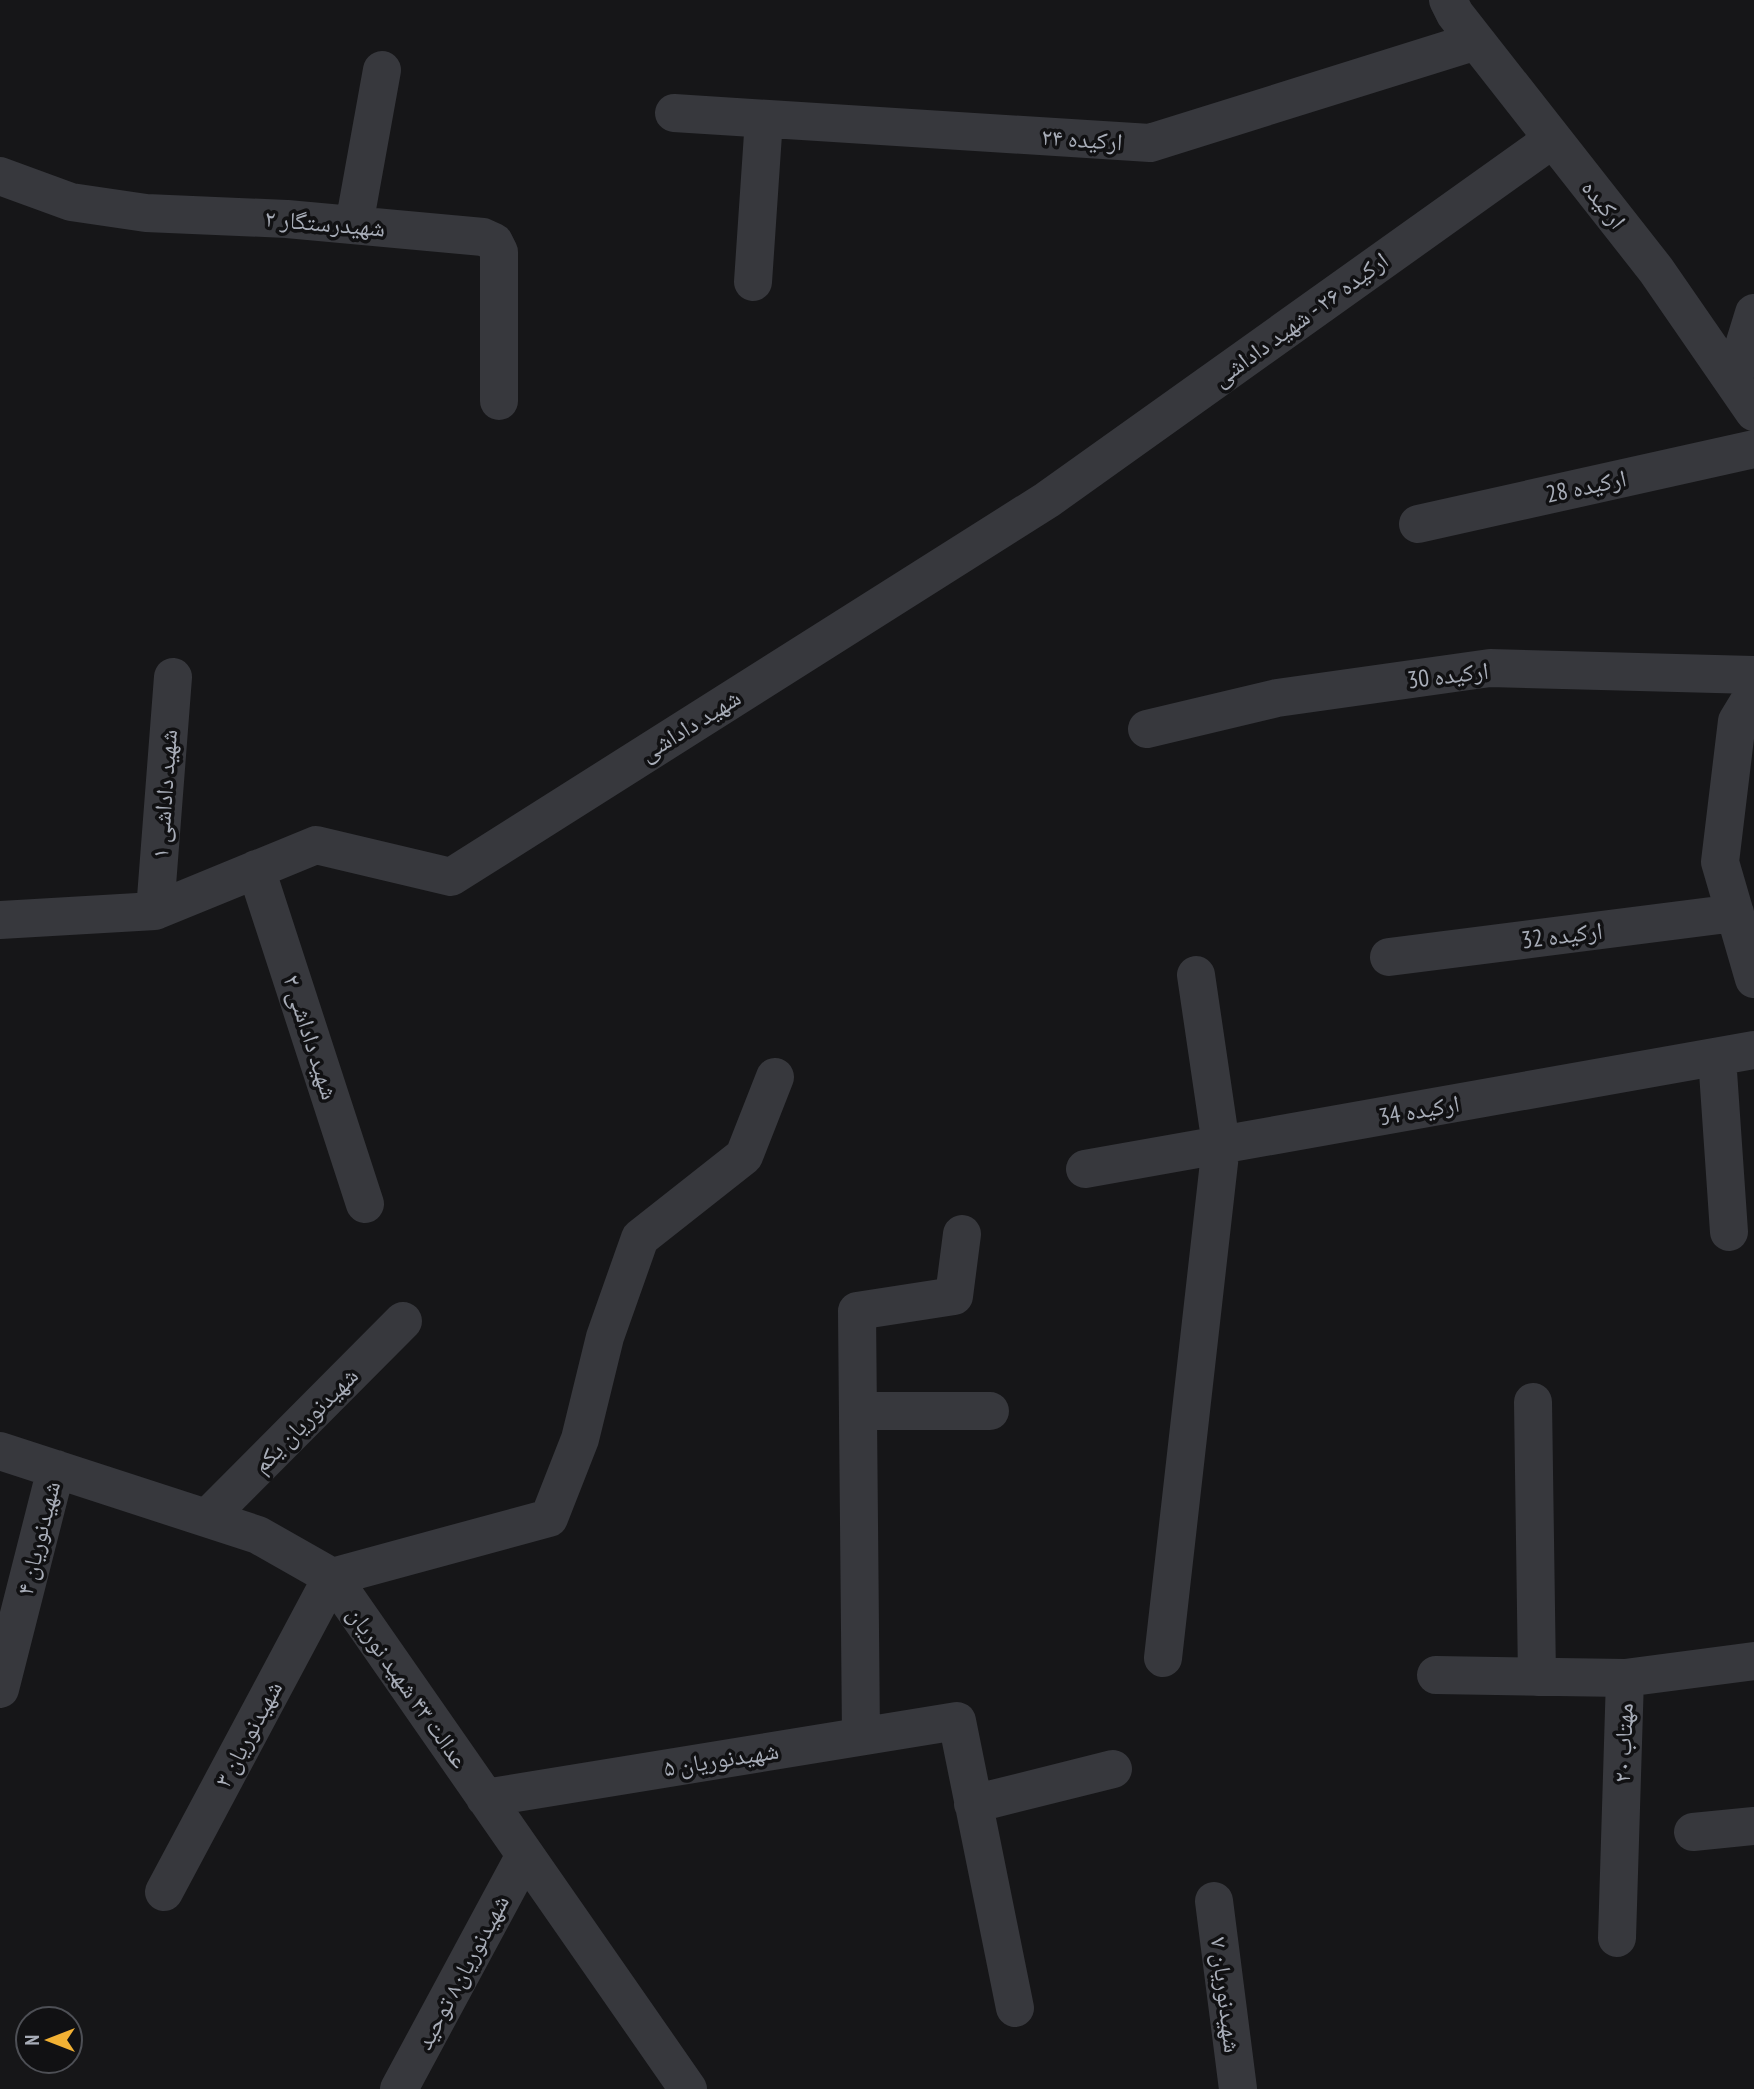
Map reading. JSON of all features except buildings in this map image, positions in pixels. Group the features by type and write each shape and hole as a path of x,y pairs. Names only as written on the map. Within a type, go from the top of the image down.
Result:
{"street":[{"name":"ارکیده","path":"1448,0 1455,14 1656,270 1754,412"},
{"name":"ارکیده ۲۴","path":"674,113 1150,143 1476,41"},
{"path":"354,225 382,70"},
{"path":"753,282 764,119"},
{"name":"ارکیده ۲۶ - شهید داداشی","path":"1047,500 1553,139"},
{"name":"شهیدرستگار ۲","path":"0,176 71,202 146,214 287,219 483,237 494,242 499,252 499,401"},
{"path":"1733,381 1754,313"},
{"name":"ارکیده 28","path":"1418,524 1754,449"},
{"name":"شهید داداشی","path":"256,869 316,845 451,877 1047,500"},
{"name":"ارکیده 30","path":"1147,729 1277,698 1490,668 1754,675"},
{"name":"شهید داداشی ۱","path":"155,911 173,677"},
{"path":"1754,693 1737,721 1735,913 1754,979"},
{"path":"0,920 155,911 256,869"},
{"name":"شهید داداشی ۲","path":"256,869 365,1204"},
{"name":"ارکیده 32","path":"1389,957 1735,913"},
{"path":"1163,1658 1221,1145 1196,975"},
{"name":"ارکیده 34","path":"1085,1168 1754,1050"},
{"path":"1717,1057 1729,1232"},
{"path":"332,1577 549,1518 580,1439 605,1337 640,1238 744,1156 775,1077"},
{"path":"861,1736 857,1311 954,1296 962,1234"},
{"name":"شهیدنوریان یکم","path":"207,1518 403,1321"},
{"path":"1533,1402 1537,1677"},
{"path":"858,1411 990,1411"},
{"name":"عدالت ۴۳ شهید نوریان","path":"0,1451 258,1535 332,1577 688,2089"},
{"name":"شهیدنوریان ۴","path":"0,1689 56,1469"},
{"name":"شهیدنوریان ۳","path":"164,1892 332,1577"},
{"name":"مهتاب ۲۰","path":"1617,1938 1625,1678 1754,1661"},
{"path":"1436,1675 1625,1678"},
{"name":"شهیدنوریان ۵","path":"485,1798 957,1721 973,1804"},
{"path":"1015,2008 973,1804 1114,1769"},
{"path":"1693,1832 1754,1826"},
{"name":"شهیدنوریان۸ توحید","path":"400,2089 525,1855"},
{"name":"شهیدنوریان ۷","path":"1214,1901 1237,2089"}]}
